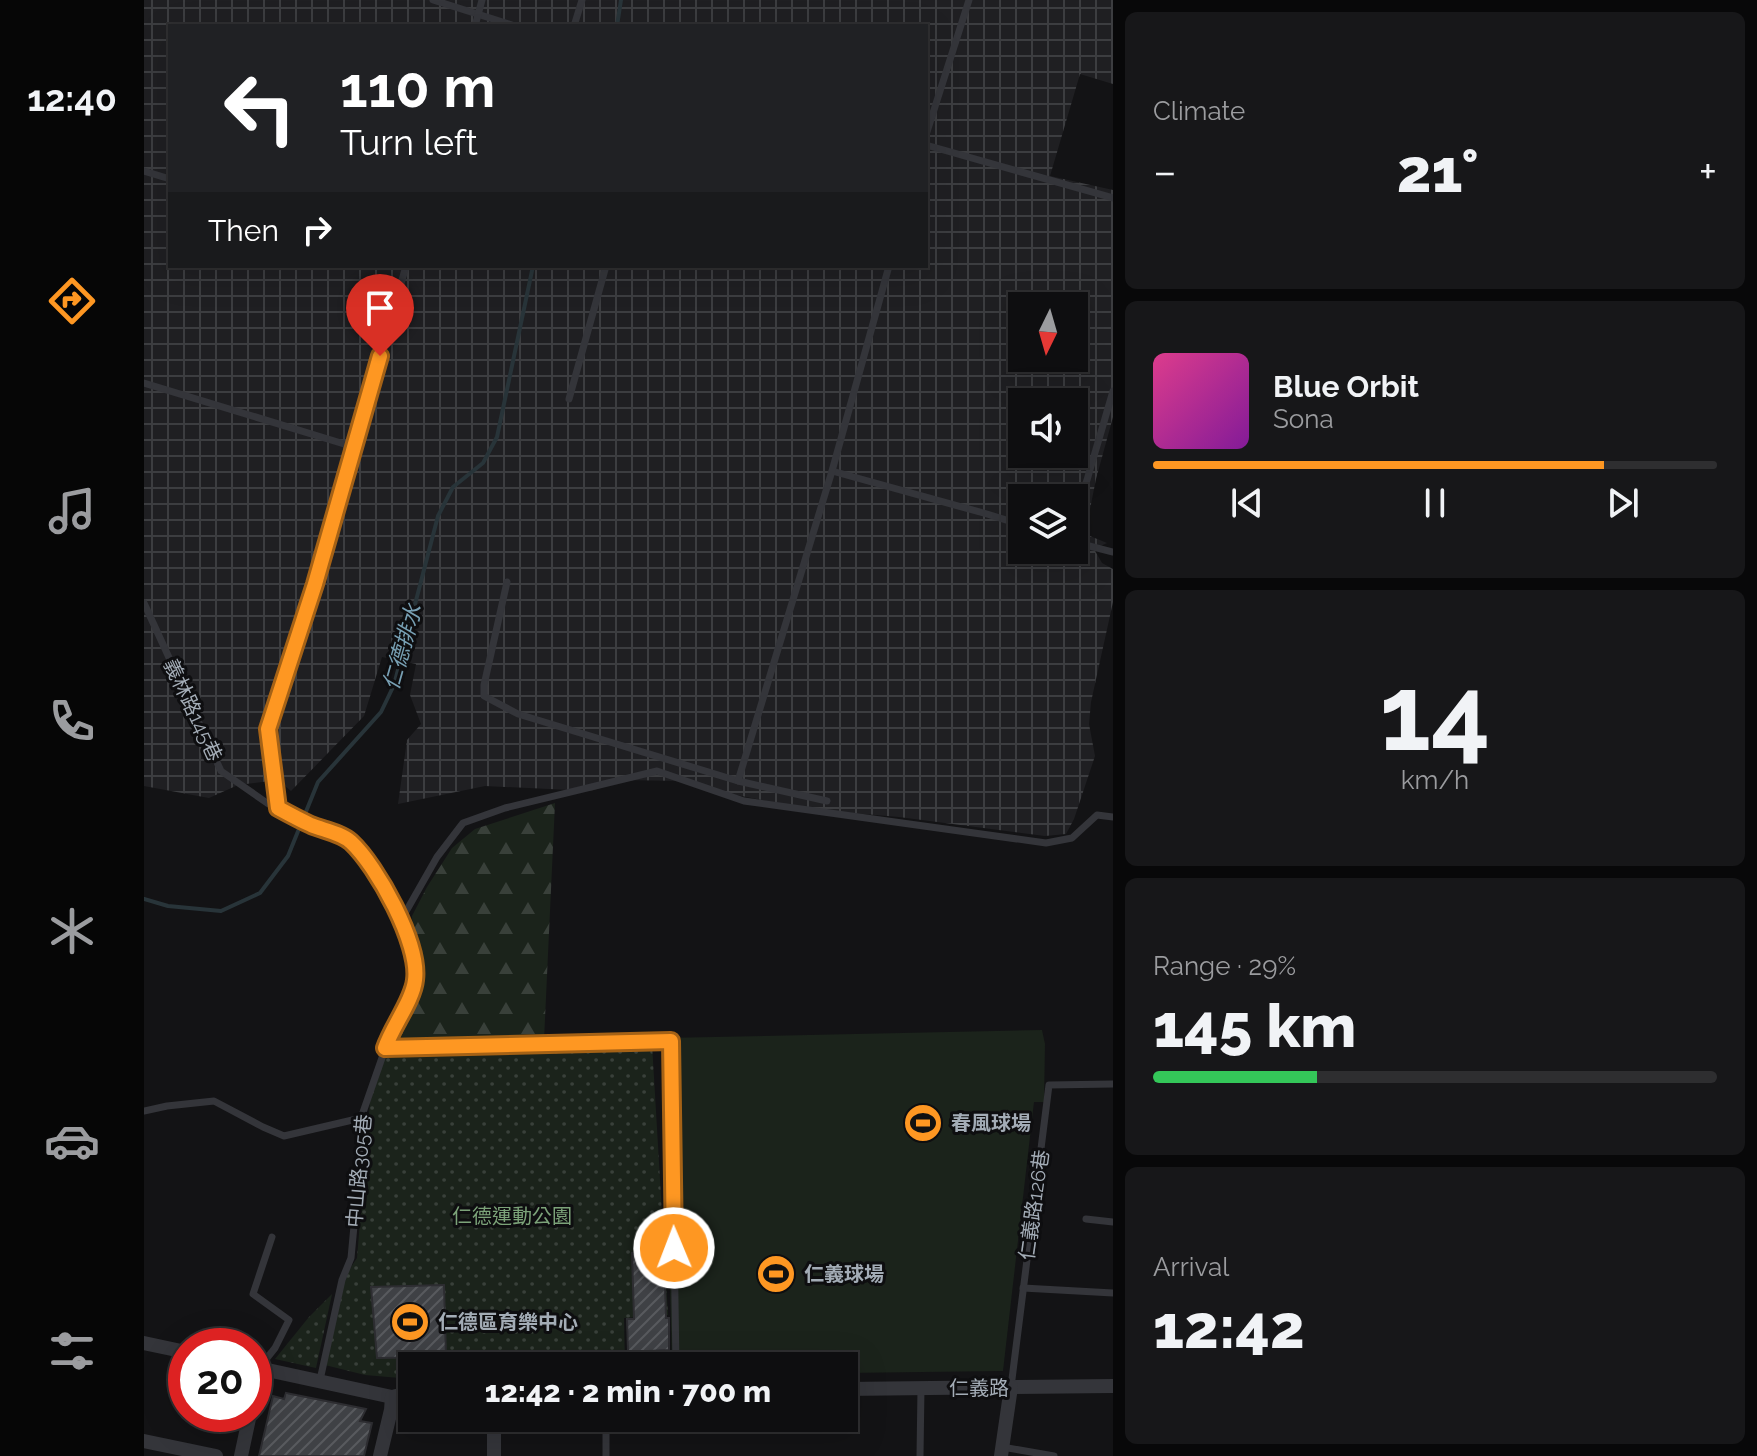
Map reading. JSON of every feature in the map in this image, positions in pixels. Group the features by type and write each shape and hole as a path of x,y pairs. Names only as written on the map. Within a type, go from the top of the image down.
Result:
{"street":[{"path":"144,1343 168,1348"},
{"path":"272,1371 392,1397 398,1396"},
{"name":"仁義路","path":"858,1389 1113,1386"},
{"path":"1002,1452 1011,1387"},
{"path":"380,1456 392,1397"},
{"path":"241,1456 246,1432"},
{"path":"494,1432 494,1456"},
{"path":"144,1441 216,1456"}],"lane":[{"path":"433,0 509,24"},
{"path":"476,24 482,0"},
{"path":"575,24 582,0"},
{"path":"928,129 969,0"},
{"path":"928,146 1113,198"},
{"path":"144,171 168,178"},
{"path":"278,808 268,729 315,584 405,268"},
{"path":"569,399 605,268"},
{"path":"738,781 832,471 888,268"},
{"path":"144,383 354,447"},
{"path":"1086,484 1113,391"},
{"path":"832,471 1008,521"},
{"path":"1088,547 1113,552"},
{"path":"507,582 484,696 518,714 738,781 827,801"},
{"name":"義林路145巷","path":"144,603 221,771 267,803 350,840 379,877 400,922"},
{"path":"400,922 437,857 463,823 505,808 657,771 744,801 1046,843 1072,838 1097,815 1113,817"},
{"name":"中山路305巷","path":"319,1381 342,1280 351,1258 361,1118 391,1032 415,981 409,937 400,922"},
{"path":"385,1048 671,1041 676,1352"},
{"name":"仁義路126巷","path":"1011,1387 1049,1085 1113,1084"},
{"path":"144,1111 214,1101 284,1136 361,1118"},
{"path":"1086,1219 1113,1222"},
{"path":"272,1237 253,1294 289,1320 272,1351"},
{"path":"1023,1288 1113,1293"},
{"path":"920,1456 921,1388"},
{"path":"606,1432 606,1456"},
{"path":"1002,1452 1054,1456"}],"shaded area":[{"path":"144,0 1113,0 1113,84 1080,74 1050,176 1113,190 1113,417 1088,519 1088,484 1008,484 1008,564 1088,564 1088,535 1107,543 1094,549 1102,563 1113,569 1113,602 1091,702 1089,724 1095,756 1066,834 1045,836 899,817 805,809 681,781 623,780 591,791 485,786 398,804 407,740 421,724 410,695 416,664 382,657 364,716 291,791 278,780 238,785 209,798 144,786"}],"green space":[{"path":"555,803 544,1040 396,1038 416,982 412,916 452,848 475,829"},
{"path":"1042,1030 1045,1044 1044,1102 1034,1102 1003,1371 858,1373 858,1352 672,1352 664,1038"},
{"name":"仁德運動公園","path":"652,1044 668,1315 624,1318 625,1352 398,1352 398,1378 365,1375 321,1364 339,1285 357,1258 371,1090 389,1047"},
{"path":"332,1294 316,1368 275,1359 309,1317"}],"building":[{"path":"664,1251 669,1350 628,1352 627,1319 634,1319 632,1253"},
{"name":"仁德區育樂中心","path":"444,1285 446,1352 398,1352 398,1358 377,1358 371,1287"},
{"path":"286,1393 366,1409 360,1421 372,1423 364,1456 259,1456 265,1432 272,1432 273,1396 284,1399"}],"waterway":[{"name":"仁德排水","path":"617,24 621,0"},
{"name":"仁德排水","path":"144,899 168,906 221,911 260,893 288,856 318,782 381,712 394,685 438,516 453,487 483,463 497,437 533,268"}],"place":[{"name":"春風球場","path":"923,1123"},
{"name":"仁義球場","path":"776,1274"},
{"name":"仁德區育樂中心","path":"410,1322"}],"route":[{"path":"380,356 315,584 268,729 278,808 350,840 379,877 409,937 415,981 385,1048 671,1041 674,1248"}]}
